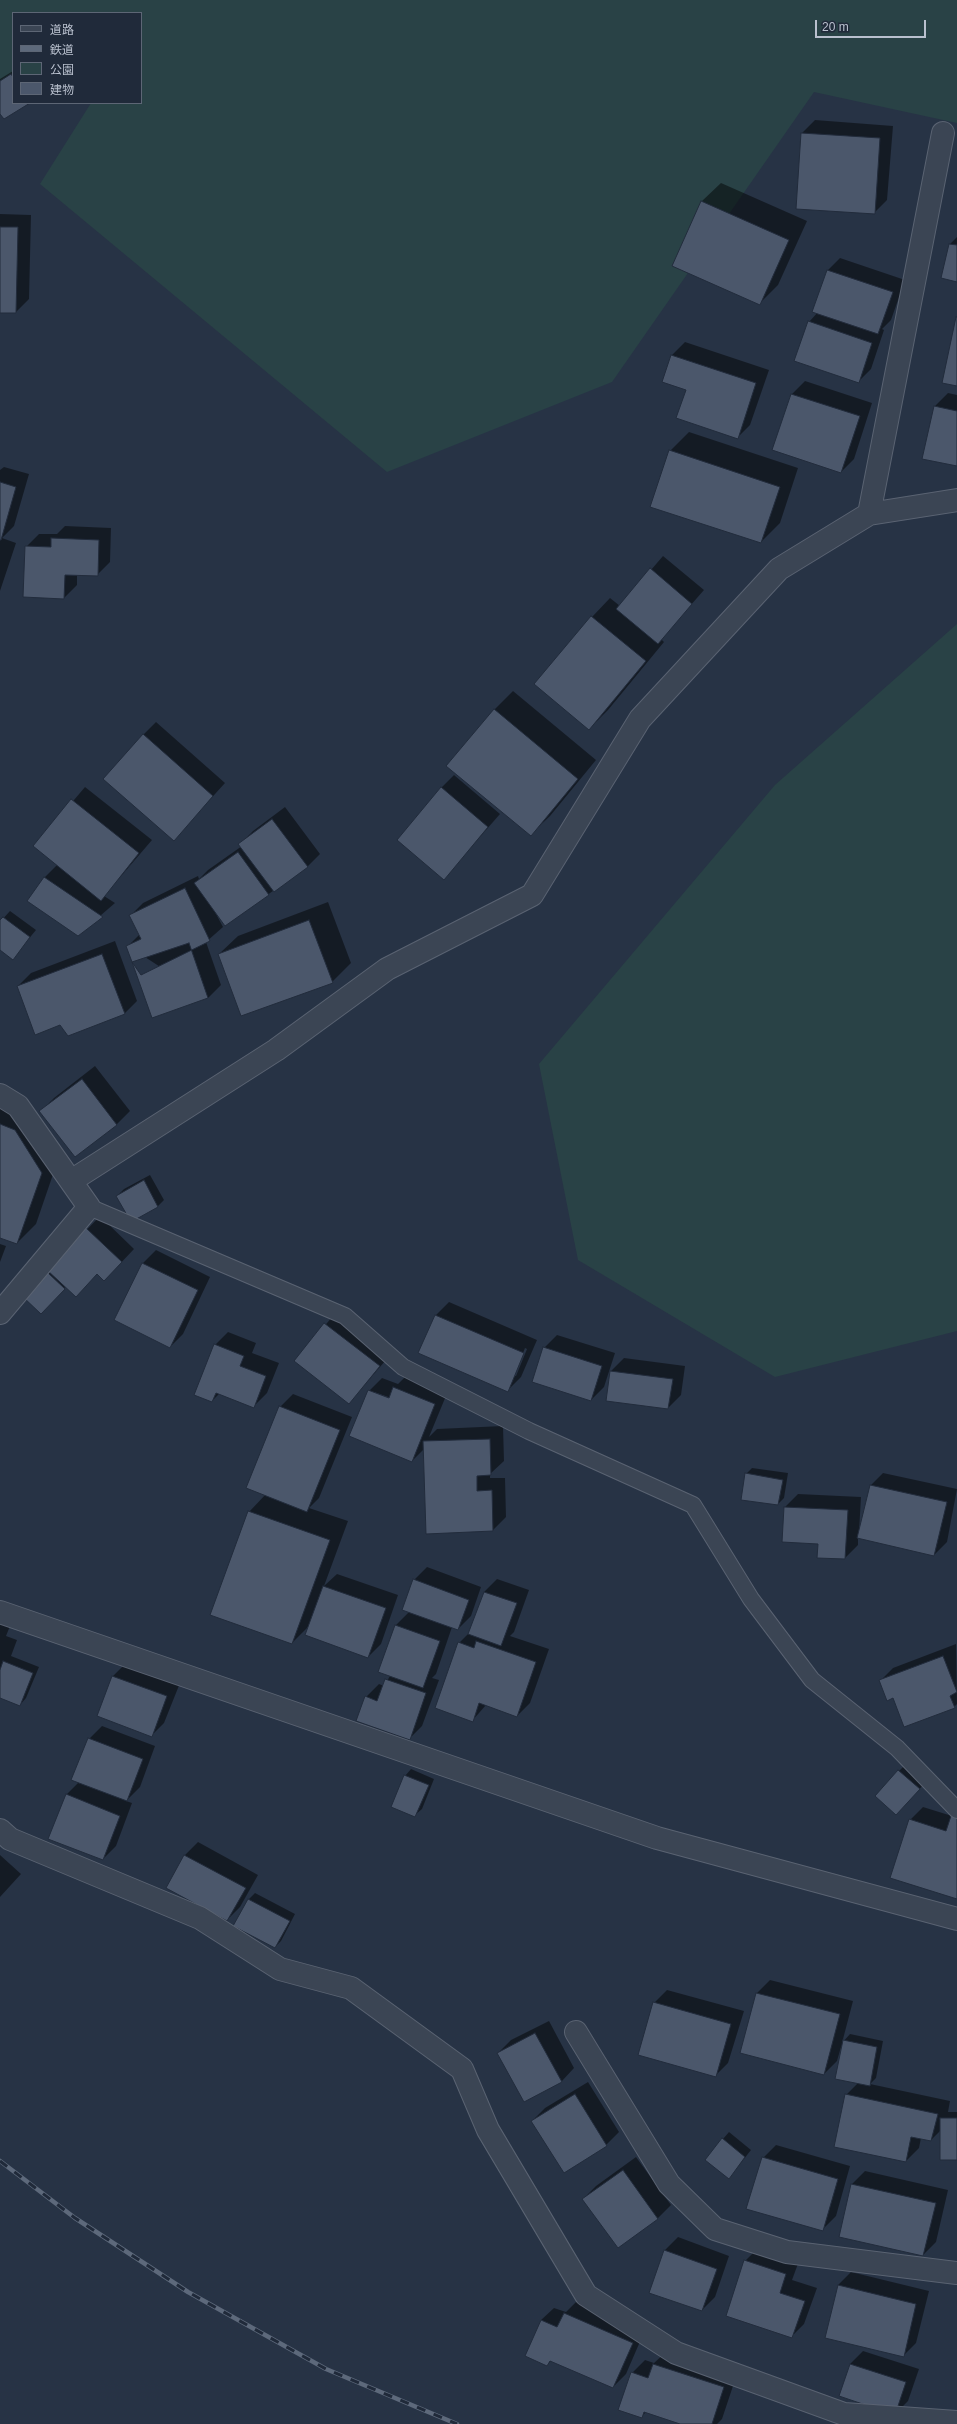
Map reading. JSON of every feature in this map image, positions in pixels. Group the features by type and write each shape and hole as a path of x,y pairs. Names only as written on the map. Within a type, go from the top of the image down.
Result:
{"street":[{"path":"869,514 943,133"},
{"path":"71,1181 276,1050 387,969 532,895 640,719 779,569 869,514 957,500"},
{"path":"0,1095 18,1106 89,1207 0,1313"},
{"path":"0,1612 657,1838 957,1919"},
{"path":"0,1830 10,1839 200,1918 280,1969 351,1988 462,2069 488,2130 586,2295 676,2353 844,2414 957,2422"},
{"path":"576,2032 670,2184 714,2229 787,2252 957,2273"}],"lane":[{"path":"89,1207 345,1316 403,1368 529,1431 693,1505 751,1598 812,1680 897,1748 957,1810"}],"green space":[{"path":"0,0 957,0 957,123 814,92 612,382 387,472 40,184 90,104 142,104 142,12 12,12 12,87 0,92"},
{"path":"957,624 957,1331 775,1377 578,1260 539,1064 775,785"}],"building":[{"path":"11,74 12,104 28,104 4,119 0,114 0,81"},
{"path":"801,133 880,138 875,214 796,209"},
{"path":"701,201 789,240 760,305 672,266"},
{"path":"0,227 18,227 16,313 0,313"},
{"path":"949,244 957,245 957,282 941,278"},
{"path":"827,270 893,292 878,334 812,312"},
{"path":"957,317 957,386 942,383"},
{"path":"808,321 872,343 859,383 794,361"},
{"path":"671,355 756,383 738,439 676,418 686,390 662,382"},
{"path":"791,394 860,416 841,473 772,450"},
{"path":"934,406 957,411 957,466 922,459"},
{"path":"669,450 780,487 761,543 650,507"},
{"path":"0,482 16,487 1,540 0,540"},
{"path":"51,538 99,540 98,576 65,575 64,599 23,597 25,546 51,547"},
{"path":"650,568 692,604 658,644 616,609"},
{"path":"591,616 646,661 589,730 534,684"},
{"path":"494,709 578,779 531,836 446,766"},
{"path":"143,734 213,796 174,841 103,779"},
{"path":"441,787 488,827 444,880 397,840"},
{"path":"71,799 139,853 101,901 33,846"},
{"path":"272,819 308,867 274,892 238,844"},
{"path":"238,852 269,895 225,926 194,883"},
{"path":"44,877 103,917 78,936 27,901"},
{"path":"185,888 210,941 141,975 132,962 126,946 141,939 129,915"},
{"path":"3,917 30,937 13,960 0,950 0,920"},
{"path":"309,920 333,983 241,1016 218,954"},
{"path":"189,943 208,998 152,1018 132,962"},
{"path":"102,954 125,1014 68,1036 60,1025 35,1035 17,986"},
{"path":"82,1079 117,1125 75,1157 39,1111"},
{"path":"0,1124 15,1130 42,1173 17,1244 0,1238"},
{"path":"144,1180 158,1207 131,1222 116,1196"},
{"path":"86,1228 122,1262 104,1281 97,1274 76,1297 47,1270"},
{"path":"142,1263 198,1290 170,1348 114,1320"},
{"path":"46,1271 65,1289 41,1314 22,1296"},
{"path":"435,1315 524,1353 508,1392 418,1353"},
{"path":"324,1323 380,1366 349,1404 294,1361"},
{"path":"214,1344 244,1356 240,1366 266,1376 254,1408 216,1393 212,1402 194,1395"},
{"path":"543,1347 602,1366 591,1401 532,1382"},
{"path":"610,1371 673,1379 668,1409 606,1401"},
{"path":"393,1387 435,1404 412,1462 349,1436 368,1390 389,1398"},
{"path":"279,1406 340,1430 307,1512 246,1488"},
{"path":"490,1439 491,1475 477,1476 477,1491 492,1490 493,1531 426,1534 423,1441"},
{"path":"745,1473 783,1480 778,1505 741,1500"},
{"path":"870,1485 947,1502 934,1556 857,1538"},
{"path":"784,1507 848,1510 845,1559 817,1558 818,1544 782,1542"},
{"path":"248,1511 330,1540 292,1644 210,1615"},
{"path":"413,1579 469,1600 458,1630 402,1610"},
{"path":"323,1586 386,1608 368,1658 305,1635"},
{"path":"484,1592 517,1603 501,1646 468,1634"},
{"path":"395,1625 440,1641 423,1688 378,1672"},
{"path":"476,1641 536,1662 517,1717 479,1703 473,1722 435,1708 458,1642 474,1648"},
{"path":"943,1656 957,1692 950,1696 955,1708 904,1727 893,1698 887,1701 879,1680"},
{"path":"3,1661 33,1673 20,1706 0,1698 0,1670"},
{"path":"112,1676 167,1696 152,1737 97,1716"},
{"path":"385,1679 426,1693 410,1740 356,1721 365,1696 377,1701"},
{"path":"88,1738 143,1759 127,1801 71,1780"},
{"path":"898,1770 920,1789 896,1815 875,1796"},
{"path":"404,1775 429,1785 415,1817 391,1807"},
{"path":"66,1794 120,1816 103,1860 48,1839"},
{"path":"951,1816 957,1818 957,1899 890,1878 909,1819 946,1831"},
{"path":"184,1855 246,1888 227,1921 166,1888"},
{"path":"248,1899 290,1921 275,1948 233,1926"},
{"path":"756,1993 840,2014 824,2075 740,2053"},
{"path":"653,2002 731,2024 716,2077 638,2055"},
{"path":"535,2033 562,2082 524,2102 497,2053"},
{"path":"843,2040 877,2047 870,2086 835,2079"},
{"path":"575,2094 607,2146 564,2173 531,2121"},
{"path":"845,2094 938,2114 931,2141 911,2137 906,2162 834,2147"},
{"path":"940,2118 957,2118 957,2160 940,2160"},
{"path":"722,2138 745,2157 729,2179 705,2160"},
{"path":"762,2157 838,2179 823,2231 746,2209"},
{"path":"623,2170 658,2219 618,2248 582,2199"},
{"path":"851,2184 936,2203 923,2256 839,2237"},
{"path":"664,2250 717,2269 702,2311 649,2293"},
{"path":"744,2260 786,2274 780,2293 805,2301 792,2338 726,2316"},
{"path":"838,2285 916,2304 904,2357 825,2338"},
{"path":"564,2313 633,2343 613,2388 550,2361 547,2366 525,2356 541,2320 557,2327"},
{"path":"653,2364 724,2387 712,2424 680,2424 644,2412 642,2418 618,2410 631,2372 648,2378"},
{"path":"850,2364 906,2382 895,2415 839,2396"}],"railway":[{"path":"0,2161 75,2218 188,2292 326,2369 457,2424"}]}
